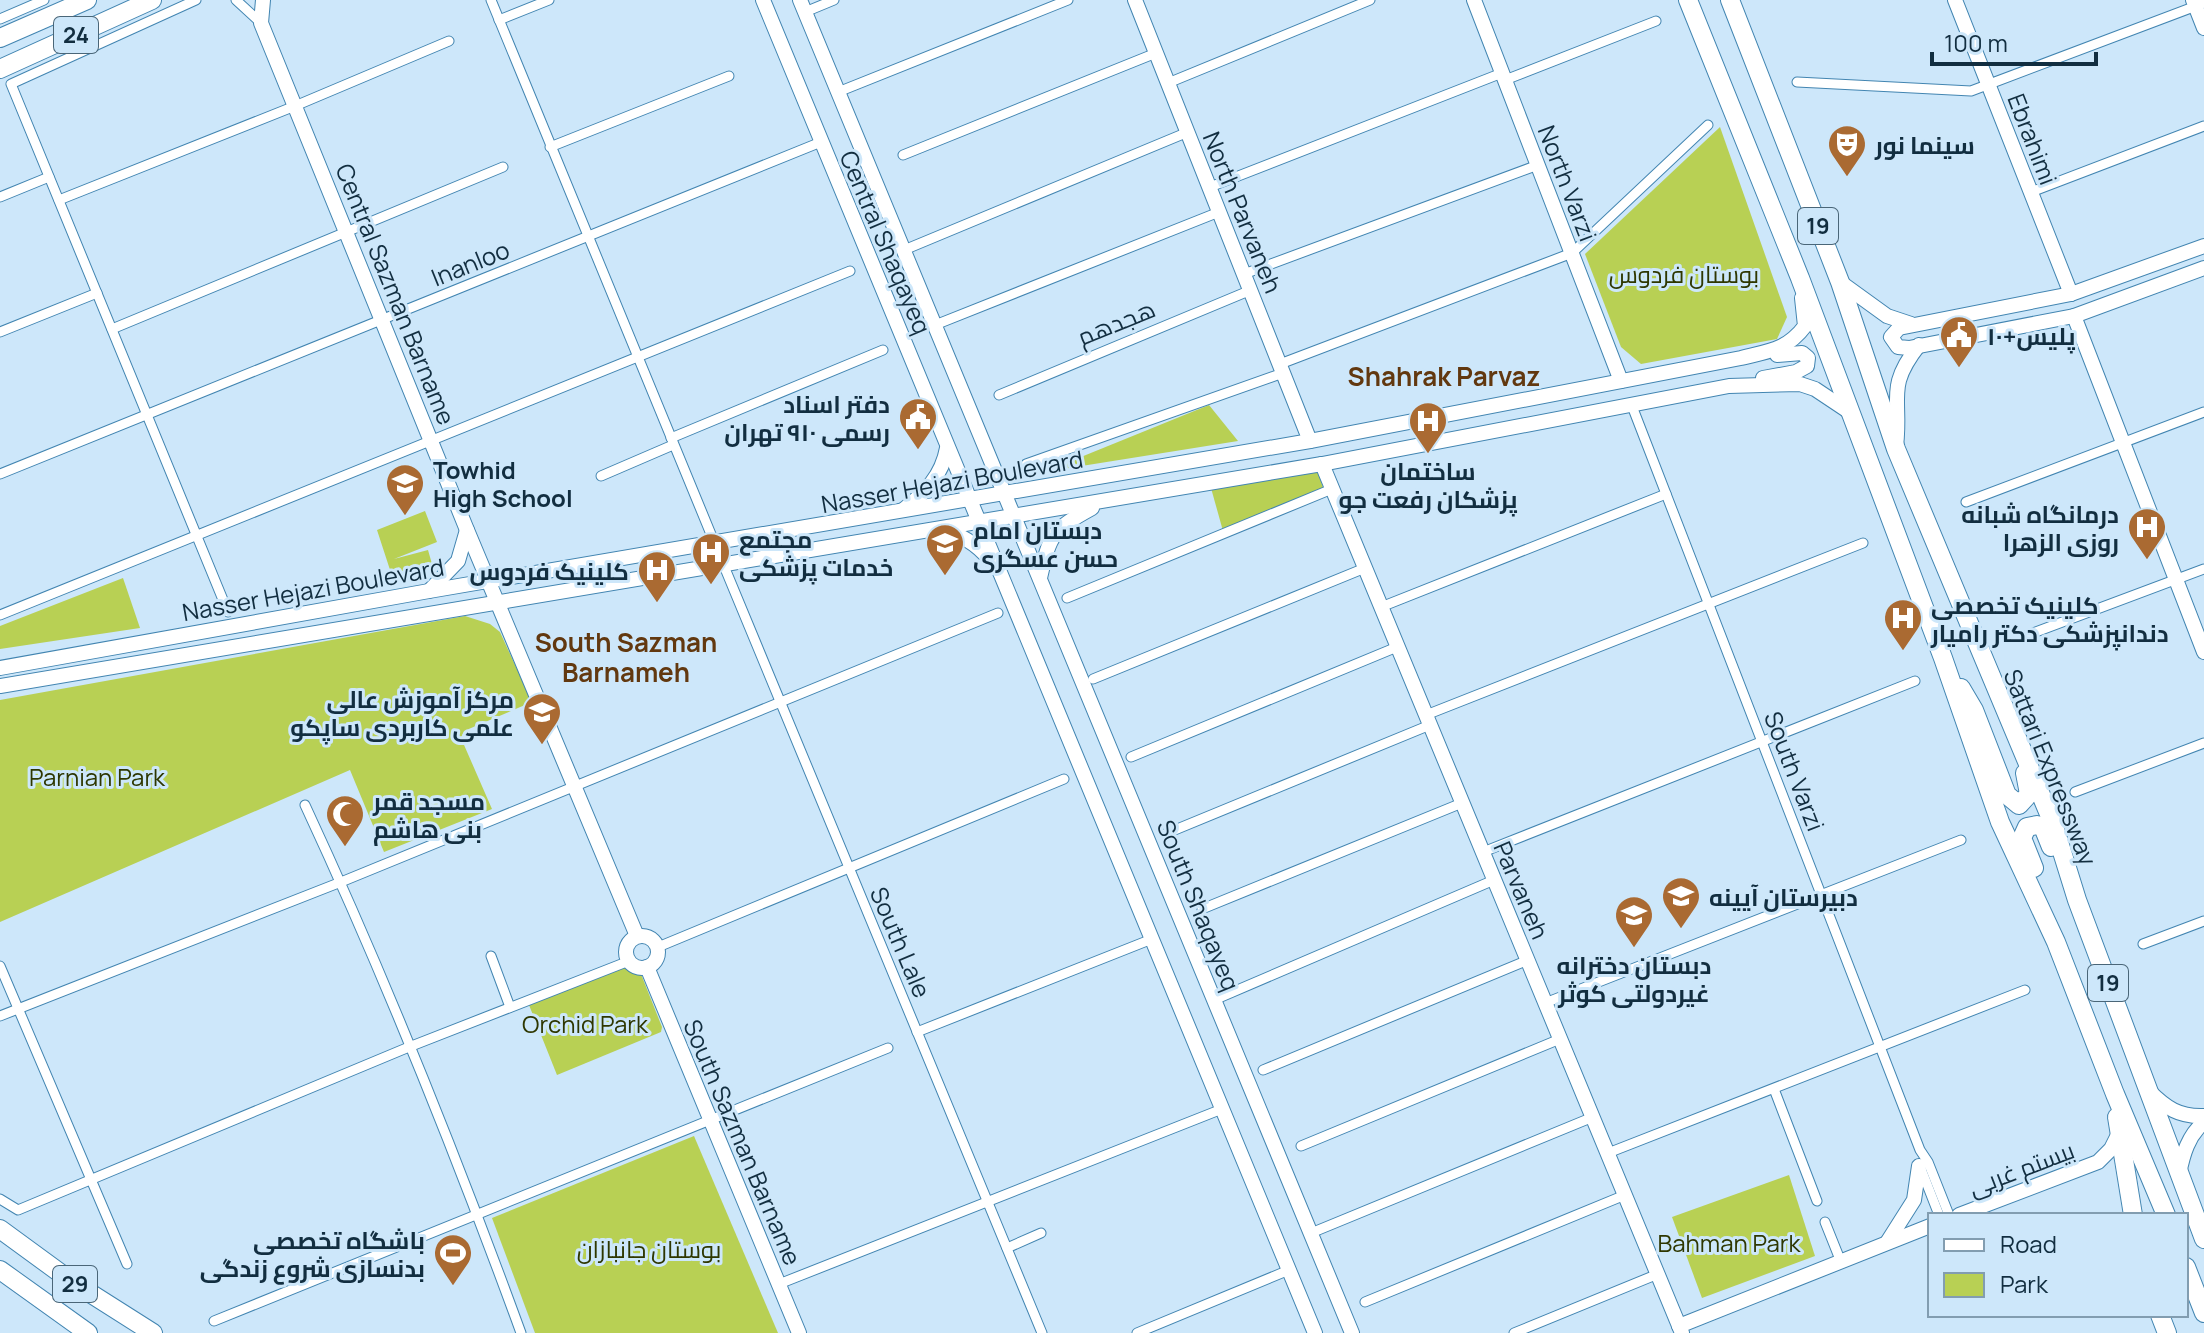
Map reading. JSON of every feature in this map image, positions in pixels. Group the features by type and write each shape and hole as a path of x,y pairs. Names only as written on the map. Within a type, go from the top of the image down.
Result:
{"highway":[{"name":"24","path":"0,38 87,0"},
{"name":"24","path":"6,76 152,0"},
{"name":"19","path":"1690,0 1851,413 1943,658 2000,822 2056,942 2165,1213"},
{"name":"Sattari Expressway","path":"1730,2 1840,282 1896,449 2054,826 2077,900 2204,1239"},
{"path":"1943,658 1974,710 2007,795 2019,805 2027,799 2030,788 2011,727"},
{"path":"2056,942 2053,923 2022,838 2027,827 2043,827 2077,900"},
{"name":"19","path":"2115,1094 2133,1213"},
{"name":"29","path":"0,1229 71,1281 153,1333"},
{"name":"29","path":"0,1270 88,1333"},
{"path":"2188,1272 2204,1313"}],"main road":[{"path":"261,23 263,0"},
{"name":"Central Shaqayeq","path":"763,0 969,500"},
{"name":"North Parvaneh","path":"1135,0 1310,441"},
{"name":"North Varzi","path":"1474,0 1621,381"},
{"name":"Ebrahimi","path":"1955,0 2071,294"},
{"path":"2198,3 2204,28"},
{"name":"Central Shaqayeq","path":"803,6 1005,494"},
{"name":"Central Sazman Barname","path":"261,23 499,603"},
{"path":"2204,246 2071,294 1899,328 1891,337 1898,347 1919,345 2074,316 2204,268"},
{"name":"Nasser Hejazi Boulevard","path":"0,668 429,591 1310,441 1741,358 1786,346 1805,326 1800,278"},
{"path":"1840,282 1887,316 1915,325"},
{"path":"2074,316 2204,652"},
{"path":"1896,449 1898,377 1919,345"},
{"path":"1729,386 1796,372 1807,366 1808,362 1802,353 1741,358"},
{"name":"Nasser Hejazi Boulevard","path":"0,686 1103,502 1322,464 1729,386 1800,384 1815,389 1851,413"},
{"path":"900,512 935,481 945,460 947,447"},
{"name":"Parvaneh","path":"1322,464 1681,1329"},
{"name":"South Shaqayeq","path":"1005,494 1352,1333"},
{"path":"969,500 1315,1333"},
{"path":"1040,578 1051,539 1061,525 1103,502"},
{"path":"936,528 973,543 998,570"},
{"path":"429,591 458,561 467,530"},
{"path":"499,603 637,936"},
{"path":"0,659 70,654"},
{"path":"0,694 73,675"},
{"path":"637,936 652,938 658,947 655,962 647,967 637,967 629,961 626,947 637,936"},
{"name":"South Sazman Barname","path":"647,967 799,1333"},
{"path":"2148,1090 2176,1113 2188,1117 2204,1116"},
{"path":"2179,1175 2191,1137 2204,1122"},
{"path":"2098,1162 2111,1149 2119,1133"},
{"path":"1886,1244 1914,1200 1920,1158"},
{"path":"2098,1162 2125,1167"},
{"name":"بیستم غربی","path":"1964,1213 2098,1162"},
{"path":"1681,1329 1928,1227"}],"street":[{"path":"0,19 44,0"},
{"path":"196,0 6,76 228,612"},
{"path":"236,0 261,23"},
{"path":"491,0 715,544"},
{"path":"499,20 549,0"},
{"path":"803,6 834,0"},
{"path":"838,92 1068,0"},
{"path":"1168,83 1370,0"},
{"path":"1797,82 1971,91 2198,3"},
{"path":"1210,187 1656,21"},
{"path":"59,200 449,41"},
{"path":"903,155 1156,53"},
{"path":"550,147 729,76"},
{"path":"1026,464 1572,253 1708,125"},
{"path":"2031,192 2204,126"},
{"path":"904,250 1188,132"},
{"name":"Inanloo","path":"0,474 821,142"},
{"path":"1244,274 1538,165"},
{"path":"112,329 503,167"},
{"path":"0,197 49,177"},
{"path":"935,325 1219,212"},
{"path":"0,615 850,271"},
{"name":"هجدهم","path":"999,395 1251,290"},
{"path":"0,332 97,293"},
{"path":"601,476 883,350"},
{"name":"South Varzi","path":"1632,406 1880,1047 1938,1213"},
{"path":"1966,502 2204,412"},
{"path":"1067,598 1332,489"},
{"path":"1381,607 1666,494"},
{"path":"1165,834 1428,720 1863,543"},
{"name":"South Lale","path":"724,566 1042,1333"},
{"path":"1093,679 1365,568"},
{"path":"2025,636 2204,569"},
{"path":"0,1016 341,882 998,613"},
{"path":"1131,757 1397,647"},
{"path":"1483,852 1915,681"},
{"path":"2075,792 2204,743"},
{"path":"658,947 1064,779"},
{"path":"1202,909 1462,803"},
{"path":"305,805 341,882 478,1215 521,1333"},
{"path":"1545,1003 1961,840"},
{"path":"1214,1000 1494,880"},
{"path":"2143,944 2204,921"},
{"path":"917,1032 1152,939"},
{"path":"491,956 510,1007"},
{"path":"1263,1070 1528,960"},
{"path":"0,1199 18,1210 409,1047 629,961"},
{"path":"0,966 127,1264"},
{"path":"1608,1153 2025,990"},
{"path":"1301,1146 1560,1039"},
{"path":"214,1321 888,1048"},
{"path":"1774,1089 1817,1201"},
{"path":"779,1284 1222,1109"},
{"path":"1311,1233 1593,1117"},
{"name":"South Varzi","path":"1920,1158 1928,1162 1948,1213"},
{"path":"1365,1302 1625,1195"},
{"path":"1825,1222 1841,1262"},
{"path":"1007,1248 1041,1233"},
{"path":"1137,1333 1289,1270"},
{"path":"1514,1333 1658,1274"}],"green space":[{"name":"بوستان فردوس","path":"1720,127 1787,317 1777,339 1641,364 1621,347 1585,254"},
{"path":"1209,405 1238,441 1044,472"},
{"path":"1316,467 1324,490 1223,531 1211,488"},
{"path":"425,511 437,542 394,559 428,550 432,564 392,576 377,530"},
{"path":"123,578 140,628 0,649 0,626"},
{"name":"Parnian Park","path":"465,616 490,624 500,632 532,702 464,731 461,738 492,809 384,852 350,770 0,922 0,700"},
{"name":"Orchid Park","path":"626,966 641,974 662,1027 661,1032 557,1075 529,1005"},
{"name":"بوستان جانبازان","path":"694,1136 778,1333 535,1333 492,1218"},
{"name":"Bahman Park","path":"1789,1175 1815,1256 1702,1298 1672,1217"}],"place":[{"name":"سینما نور","path":"1847,178"},
{"name":"پلیس+١٠","path":"1959,369"},
{"name":"دفتر اسناد رسمی ۹۱۰ تهران","path":"918,451"},
{"name":"ساختمان پزشكان رفعت جو","path":"1428,455"},
{"name":"Towhid High School","path":"405,517"},
{"name":"درمانگاه شبانه روزی الزهرا","path":"2147,561"},
{"name":"دبستان امام حسن عسگری","path":"945,577"},
{"name":"مجتمع خدمات پزشکی","path":"711,586"},
{"name":"کلینیک فردوس","path":"657,604"},
{"name":"کلینیک تخصصی دندانپزشکی دکتر رامیار","path":"1903,652"},
{"name":"مرکز آموزش عالی علمی کاربردی ساپکو","path":"542,746"},
{"name":"مسجد قمر بنی هاشم","path":"345,848"},
{"name":"دبیرستان آیینه","path":"1681,930"},
{"name":"دبستان دخترانه غیردولتی کوثر","path":"1634,949"},
{"name":"باشگاه تخصصی بدنسازی شروع زندگی","path":"453,1287"}],"district":[{"name":"Shahrak Parvaz","path":"1444,376"},
{"name":"South Sazman Barnameh","path":"626,657"}]}
